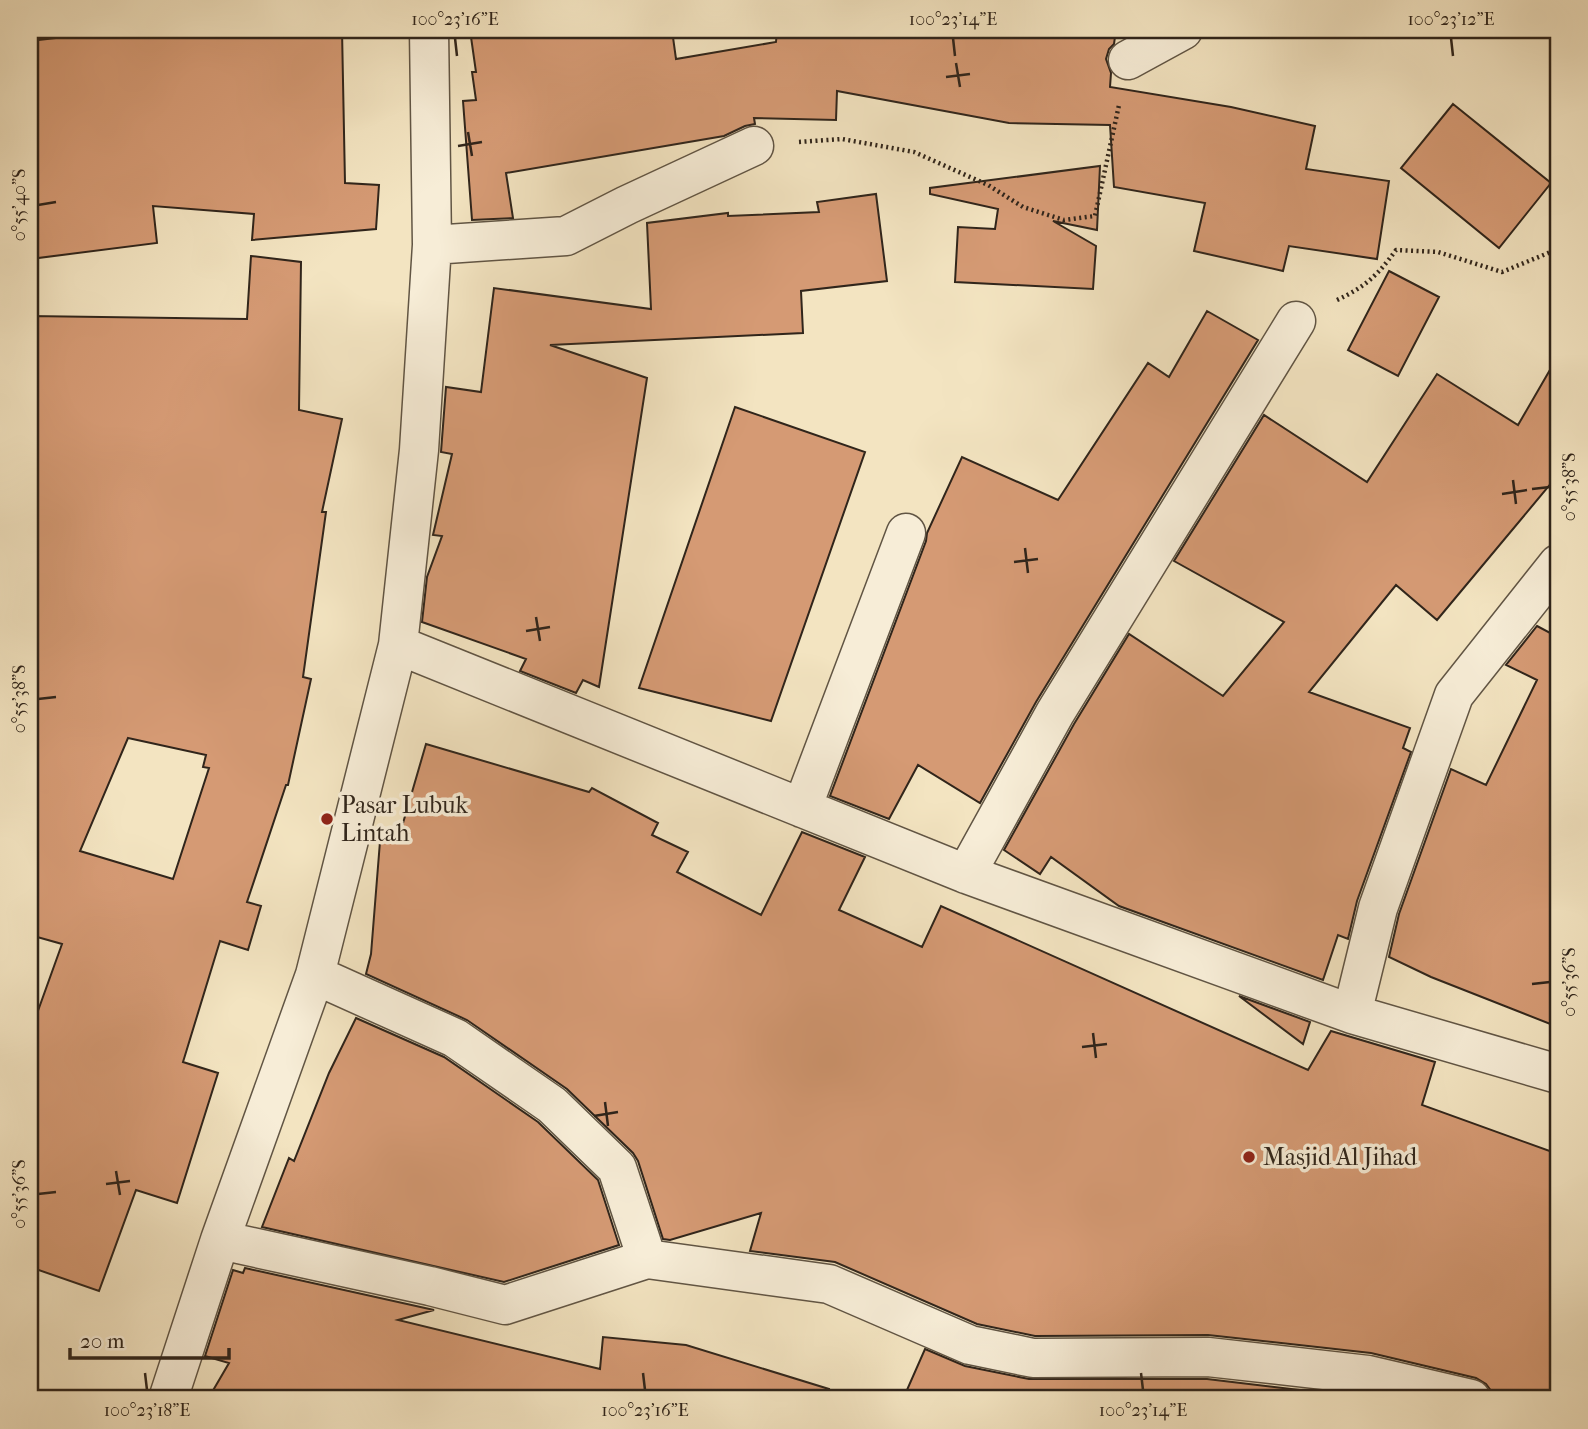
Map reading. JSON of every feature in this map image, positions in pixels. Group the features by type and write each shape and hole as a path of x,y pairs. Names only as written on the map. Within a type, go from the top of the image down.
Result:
{"street":[{"path":"168,1399 219,1240 315,975 397,645 419,450 432,245 429,30"},
{"path":"1128,60 1183,30"},
{"path":"432,245 566,236 754,146"},
{"path":"966,874 1055,713 1296,321"},
{"path":"802,808 906,533"},
{"path":"1352,1013 1378,908 1454,695 1558,564"},
{"path":"397,645 966,874 1352,1013 1558,1074"},
{"path":"315,975 455,1038 552,1105 617,1168 647,1259"},
{"path":"219,1240 505,1305 647,1259 829,1284 970,1345 1033,1358 1208,1357 1368,1376 1471,1399"}],"path":[{"path":"754,146 842,139 914,152 988,185 1023,207 1064,220 1095,216 1128,60"},
{"path":"1296,321 1352,293 1378,274 1396,250 1438,252 1502,272 1558,249"}],"building":[{"path":"125,30 342,30 345,183 379,185 376,229 252,240 254,214 153,206 157,243 30,259 30,41"},
{"path":"470,30 672,30 676,59 776,42 777,30 1116,30 1114,44 1106,59 1111,73 1110,87 1231,107 1315,126 1306,169 1389,181 1377,259 1289,246 1283,271 1194,251 1205,203 1114,187 1110,125 1009,123 837,91 836,120 754,118 755,124 724,136 506,173 513,218 472,220 463,101 476,100 472,72 476,72"},
{"path":"1453,104 1551,183 1499,248 1401,168"},
{"path":"1100,166 1097,230 1053,221 1096,246 1093,289 955,282 958,227 995,229 998,209 930,194 930,188"},
{"path":"876,194 887,281 801,291 803,333 550,345 647,378 599,687 583,680 576,693 520,671 526,659 422,622 427,577 442,536 433,535 452,454 441,452 446,387 481,392 494,288 651,309 647,223 728,213 728,216 819,212 817,202"},
{"path":"251,256 301,262 299,410 342,419 322,512 326,512 303,677 311,679 288,785 247,902 261,906 248,950 220,941 183,1062 218,1073 177,1203 136,1190 99,1291 30,1267 30,1033 62,944 30,935 30,316 247,319","holes":["128,738 206,755 203,767 209,768 173,879 80,851"]},
{"path":"1389,271 1439,297 1398,376 1348,350"},
{"path":"1207,311 1258,340 1036,702 980,803 918,765 889,819 830,796 927,533 962,457 1058,500 1148,363 1169,377"},
{"path":"1558,356 1558,475 1437,620 1396,585 1309,692 1410,728 1403,748 1411,752 1357,901 1348,939 1338,935 1323,980 1119,906 1051,857 1040,874 1004,850 1074,724 1129,634 1223,696 1284,622 1174,561 1264,415 1367,482 1437,374 1518,425"},
{"path":"735,407 865,452 771,721 639,688"},
{"path":"1537,626 1558,637 1558,1027 1431,977 1389,957 1399,914 1451,769 1486,785 1537,680 1506,665"},
{"path":"426,744 589,792 592,788 658,823 652,835 688,852 677,872 761,915 802,832 865,857 839,910 922,947 941,906 1308,1070 1331,1031 1435,1062 1422,1105 1558,1154 1558,1399 1492,1399 1492,1392 1486,1384 1476,1378 1371,1353 1208,1335 1035,1336 977,1324 835,1262 750,1251 761,1213 670,1240 663,1239 633,1153 567,1089 467,1020 366,974 371,954 381,829 401,830"},
{"path":"1239,996 1310,1022 1303,1044"},
{"path":"356,1018 444,1057 538,1122 598,1180 619,1245 504,1282 262,1227 289,1158 294,1161 329,1073"},
{"path":"245,1268 434,1310 398,1320 600,1369 603,1337 686,1345 829,1389 827,1399 208,1399 229,1363 205,1356 233,1270 243,1273"},
{"path":"925,1349 965,1366 1029,1379 1207,1379 1376,1399 903,1399"}],"place":[{"name":"Pasar Lubuk Lintah","path":"327,819"},
{"name":"Masjid Al Jihad","path":"1249,1157"}]}
